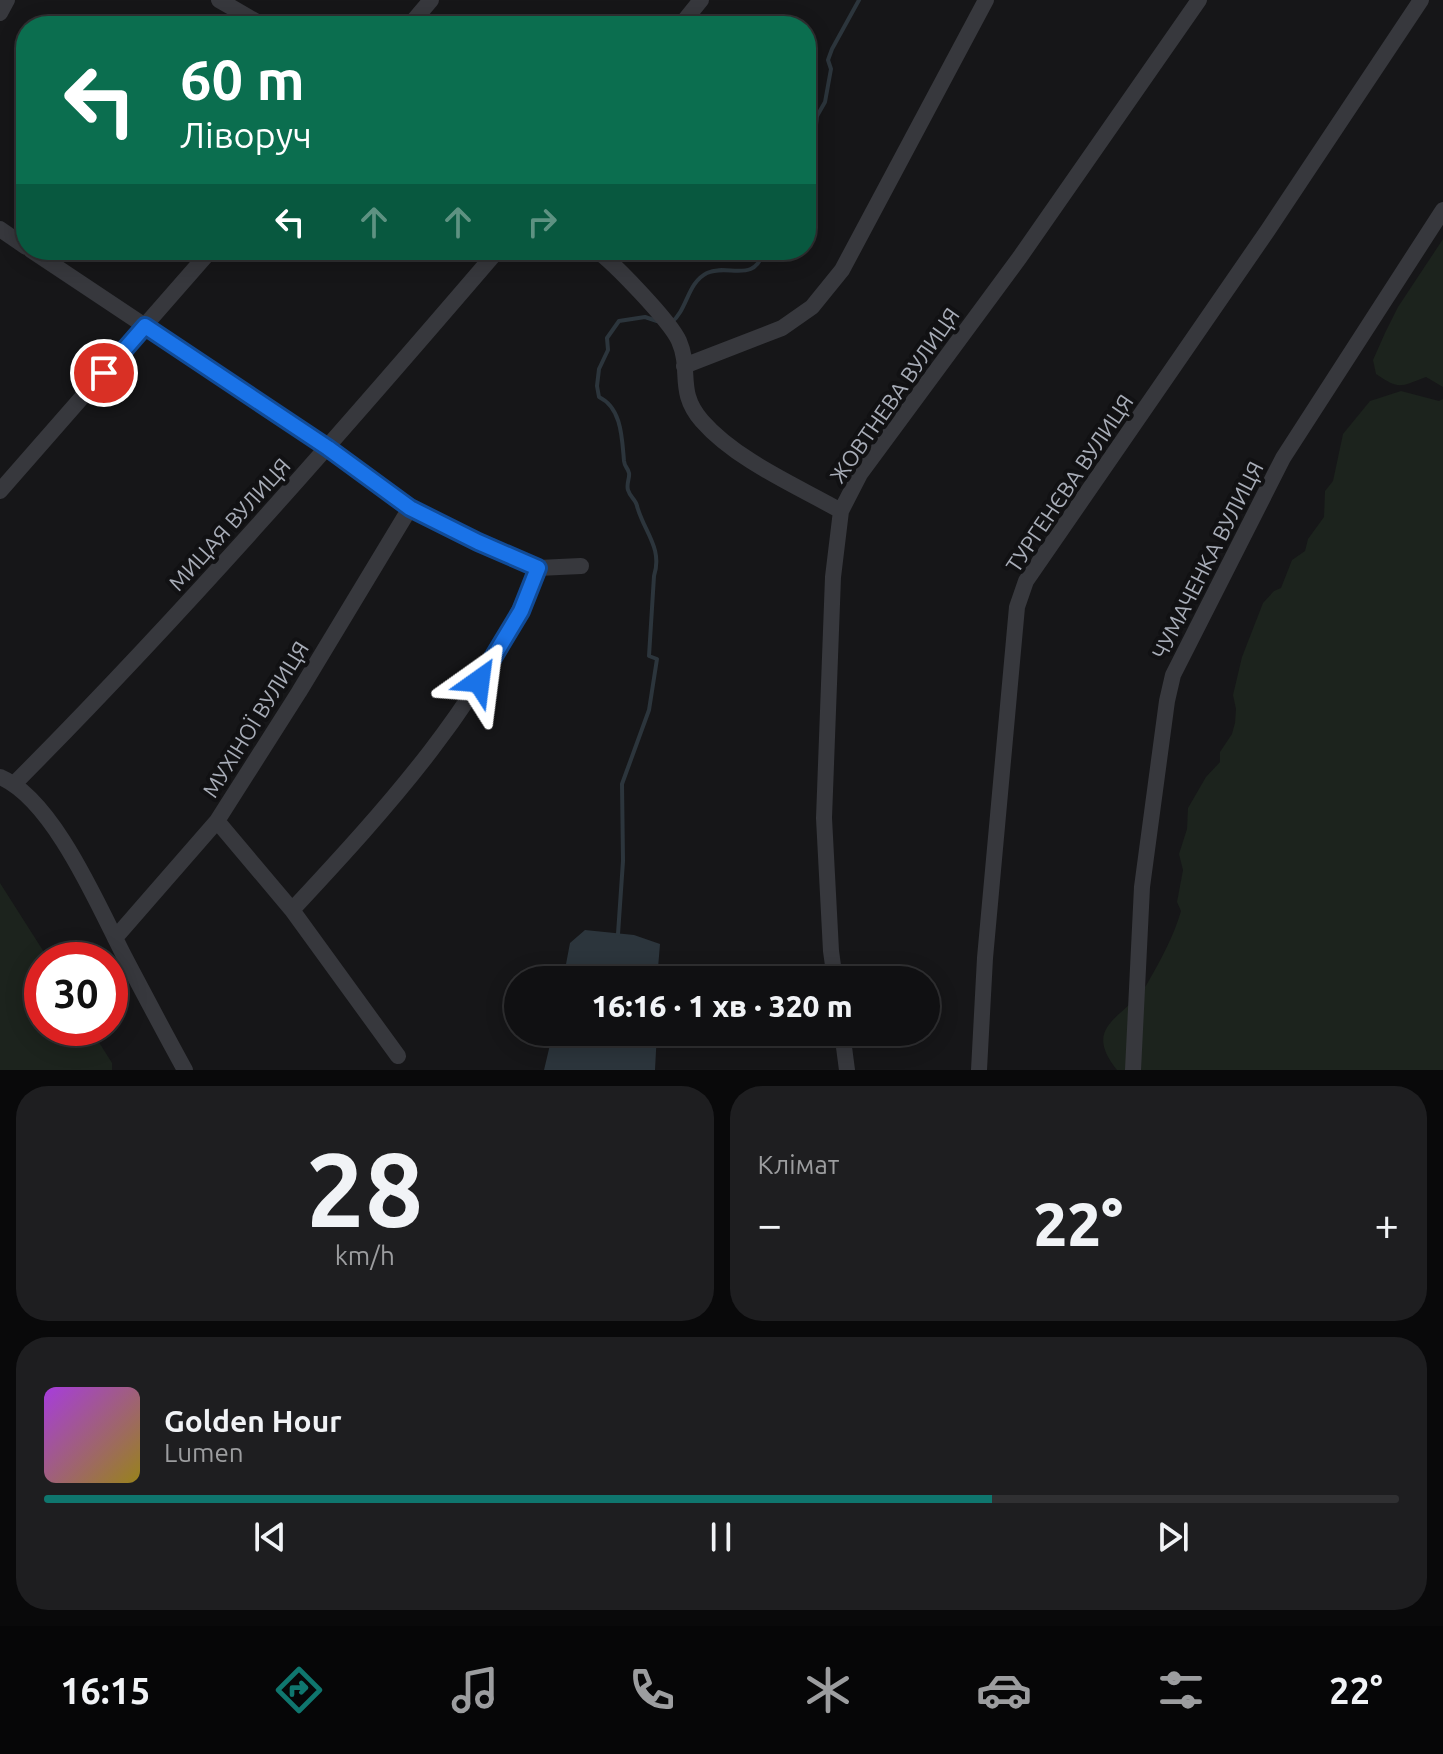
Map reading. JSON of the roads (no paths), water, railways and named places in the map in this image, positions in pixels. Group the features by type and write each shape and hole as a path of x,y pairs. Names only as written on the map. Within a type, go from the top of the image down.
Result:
{"street":[{"path":"0,13 7,0"},
{"path":"220,0 247,16"},
{"path":"417,16 431,0"},
{"path":"688,16 701,0"},
{"path":"684,366 782,328 812,307 842,270 986,0"},
{"name":"ЖОВТНЕВА ВУЛИЦЯ","path":"834,966 824,818 833,577 841,511 860,474 1020,257 1199,0"},
{"name":"ТУРГЕНЄВА ВУЛИЦЯ","path":"979,1070 985,958 1017,607 1026,581 1268,230 1421,0"},
{"name":"ЧУМАЧЕНКА ВУЛИЦЯ","path":"1133,1070 1142,887 1173,675 1283,458 1443,210"},
{"path":"46,260 328,448 410,508 538,568 581,566"},
{"path":"0,491 202,260"},
{"name":"МИЦАЯ ВУЛИЦЯ","path":"7,780 105,692 328,448 489,260"},
{"path":"606,260 678,340 684,366 685,395 701,420 729,447 841,511"},
{"name":"МУХІНОЇ ВУЛИЦЯ","path":"115,938 217,821 410,508"},
{"path":"292,910 377,818 427,754 479,681 521,611 538,568"},
{"path":"7,780 33,799 50,820 103,910 185,1070"},
{"path":"217,821 292,910 398,1056"},
{"path":"844,1046 847,1070"}],"waterway":[{"path":"816,125 825,102 831,69 828,60 859,0"},
{"path":"671,323 700,277 715,271 748,270 760,260"},
{"path":"618,934 623,861 622,784 649,710 657,659 649,656 656,557 652,540 628,490 629,473 624,463 616,416 607,402 599,397 597,386 599,369 608,350 607,338 619,321 645,317 657,321"}]}
